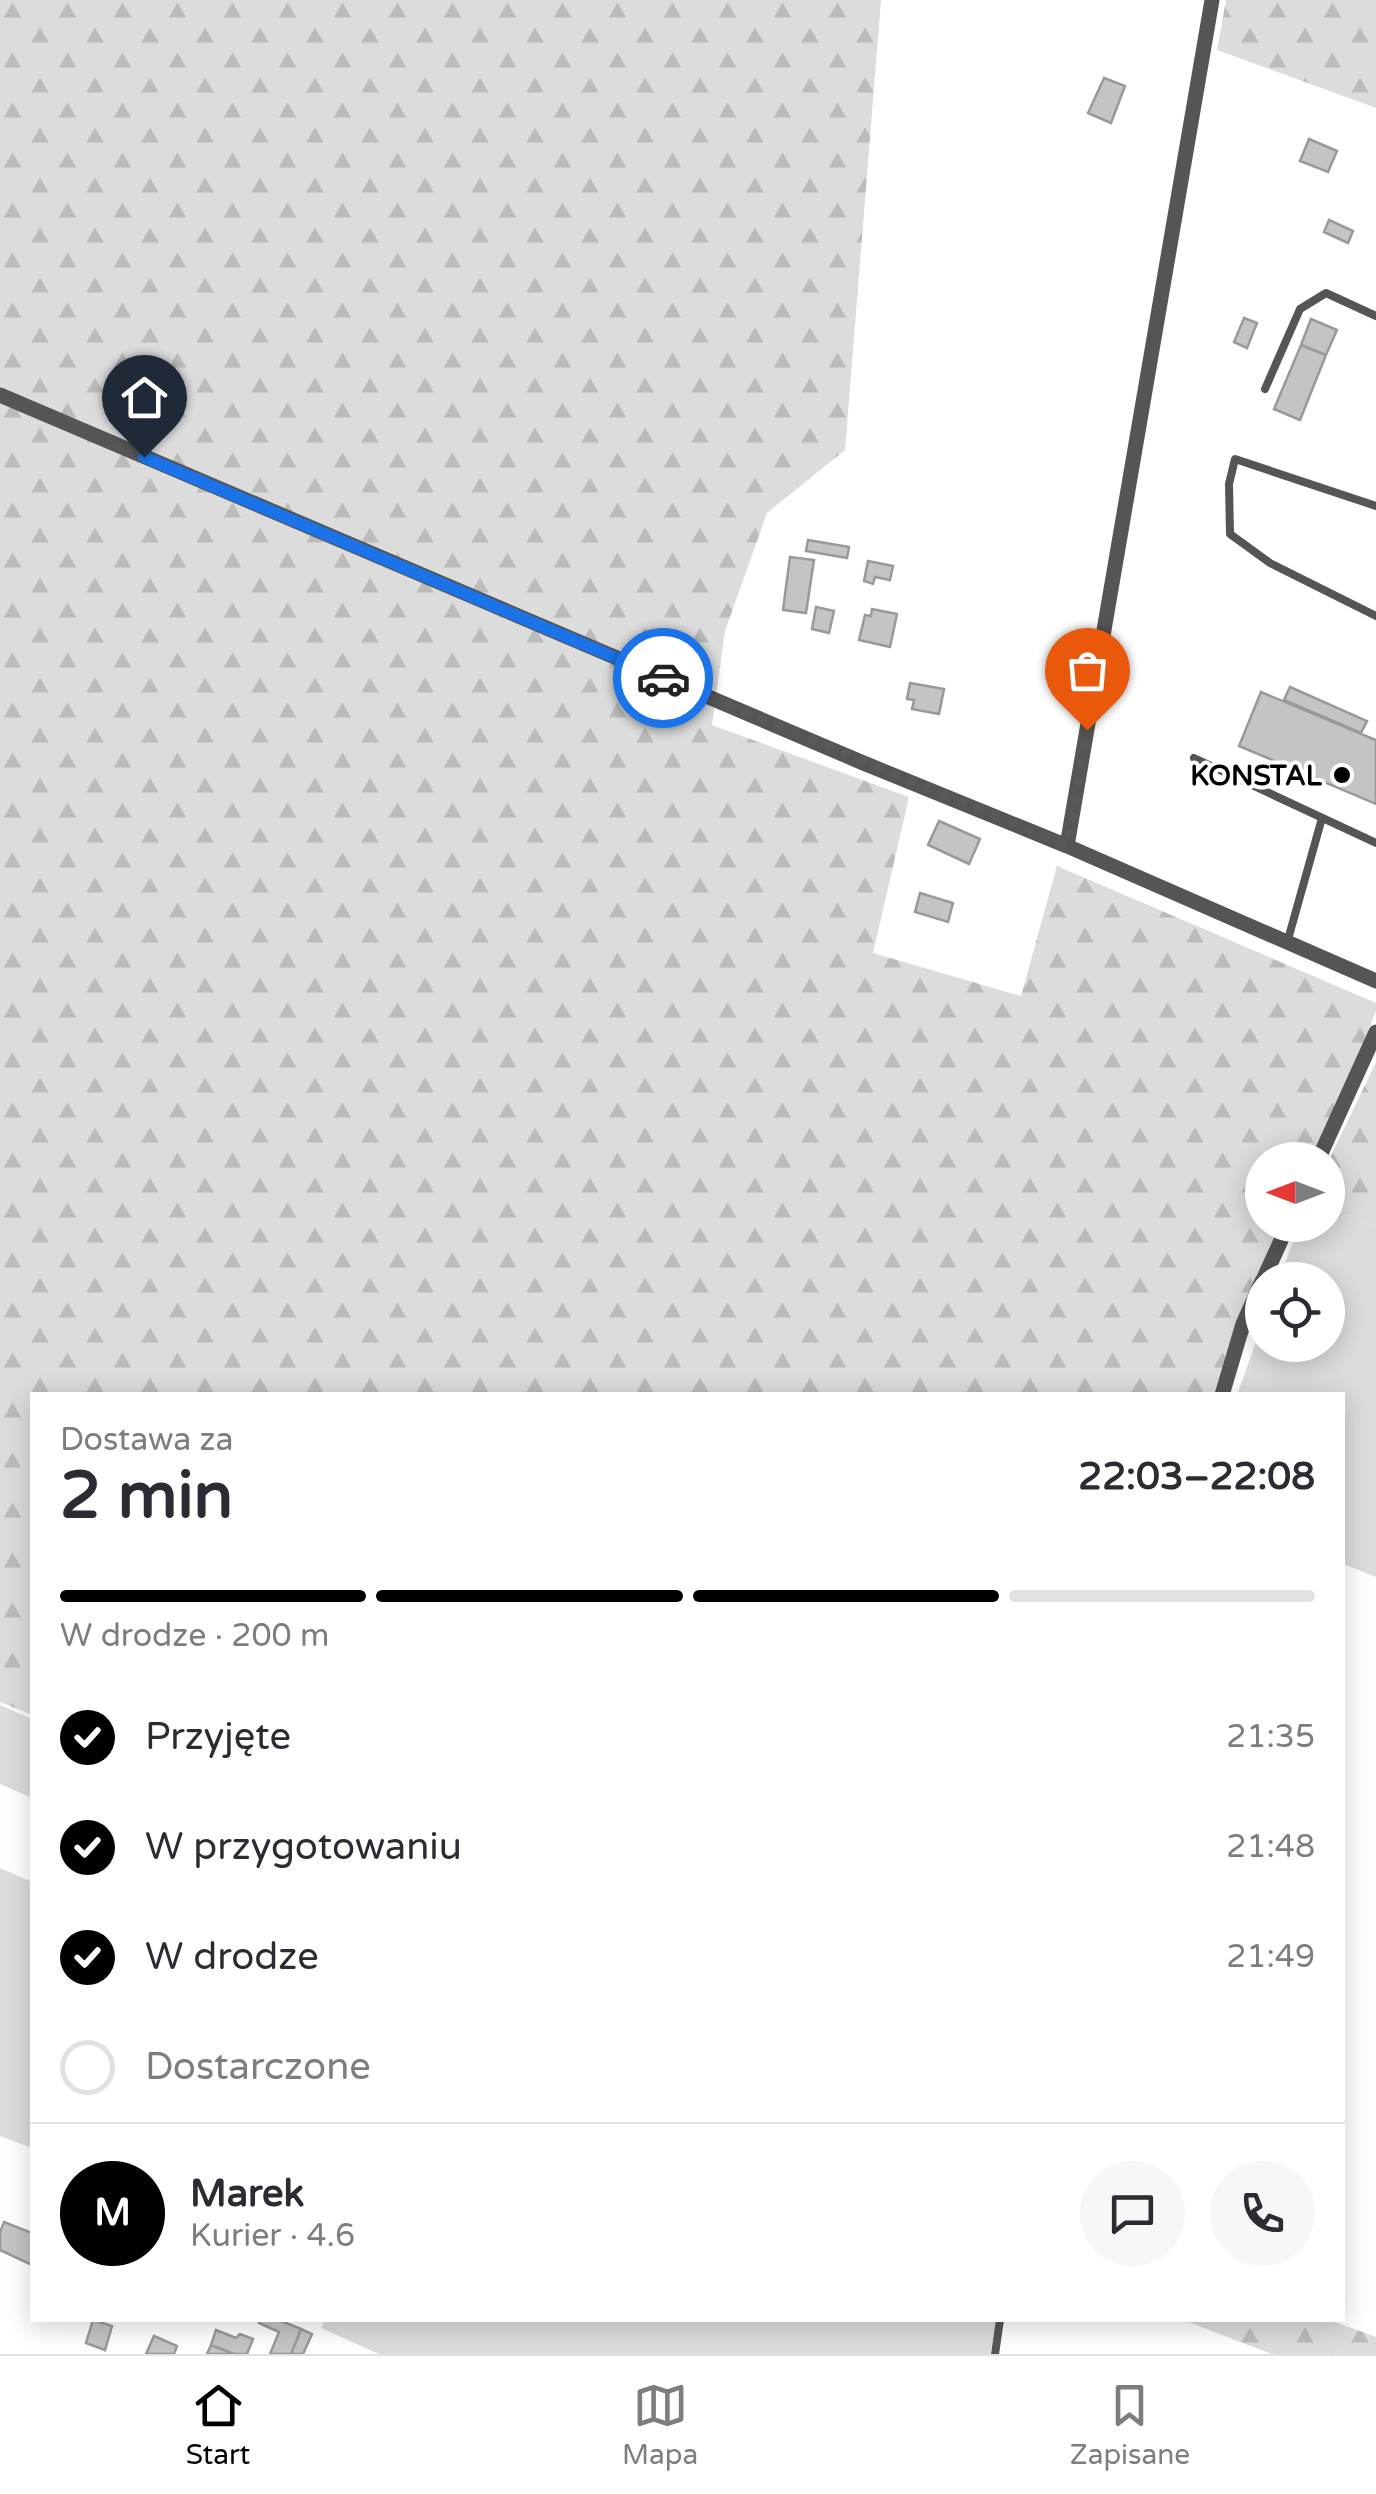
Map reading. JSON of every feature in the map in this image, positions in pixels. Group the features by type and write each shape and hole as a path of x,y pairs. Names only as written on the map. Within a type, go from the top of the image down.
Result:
{"street":[{"path":"1068,846 1212,0"},
{"path":"0,395 843,755 1068,846 1376,981"},
{"path":"1326,1142 1376,1032"},
{"path":"1223,1392 1245,1320"}],"lane":[{"path":"1265,389 1300,309 1326,292 1376,316"},
{"path":"1375,503 1234,460 1229,484 1230,534 1270,563 1376,616"},
{"path":"1194,758 1376,843"},
{"path":"1286,943 1322,818"},
{"path":"995,2354 1000,2322"}],"green space":[{"path":"0,0 881,0 845,450 767,513 725,631 712,725 909,797 873,953 1021,996 1057,866 1376,1003 1324,1142 1245,1142 1245,1242 1283,1242 1272,1262 1245,1262 1245,1342 1225,1392 30,1392 30,1714 0,1702"},
{"path":"1226,0 1376,0 1376,108 1217,50"},
{"path":"1376,1062 1376,1226 1345,1216 1345,1142 1338,1142"},
{"path":"1345,1216 1376,1226 1376,1577 1345,1565 1345,1392 1238,1392 1249,1362 1345,1362 1345,1262 1286,1262 1293,1242 1345,1242"},
{"path":"0,1705 30,1718 30,1797 0,1784"},
{"path":"0,1868 30,1881 30,2147 0,2136"},
{"path":"324,2322 997,2322 990,2354 379,2354 321,2328"},
{"path":"1188,2322 1335,2322 1376,2337 1376,2354 1272,2354"}],"building":[{"path":"1104,78 1125,86 1111,123 1088,113"},
{"path":"1309,139 1337,151 1328,172 1300,161"},
{"path":"1329,220 1353,231 1348,243 1324,232"},
{"path":"1244,318 1257,323 1247,348 1234,342"},
{"path":"1311,319 1337,330 1326,355 1301,345"},
{"path":"1301,345 1326,355 1300,420 1274,409"},
{"path":"808,540 849,547 847,558 806,551"},
{"path":"790,557 814,560 806,613 783,610"},
{"path":"868,561 893,566 890,580 875,577 873,584 864,581"},
{"path":"816,607 834,611 829,633 812,629"},
{"path":"872,609 897,614 890,647 859,640 865,615 871,616"},
{"path":"910,683 944,689 939,714 912,709 914,700 907,699"},
{"path":"1290,687 1367,721 1361,733 1284,700"},
{"name":"KONSTAL","path":"1261,692 1376,740 1376,804 1239,746"},
{"path":"939,821 980,839 969,864 928,845"},
{"path":"920,893 953,903 948,922 915,912"},
{"path":"4,2222 30,2232 30,2264 0,2250"},
{"path":"92,2322 112,2326 105,2350 86,2343"},
{"path":"284,2322 301,2329 291,2354 270,2354 279,2332 259,2323"},
{"path":"301,2329 312,2334 303,2354 291,2354"},
{"path":"216,2330 236,2338 240,2334 253,2339 247,2354 234,2354 211,2345"},
{"path":"154,2336 177,2346 174,2354 146,2354"},
{"path":"211,2345 234,2354 207,2354"}],"way so far":[{"path":"663,678 1068,846 1087,730"}],"place":[{"name":"KONSTAL","path":"1342,775"}],"route":[{"path":"144,457 663,678"}]}
